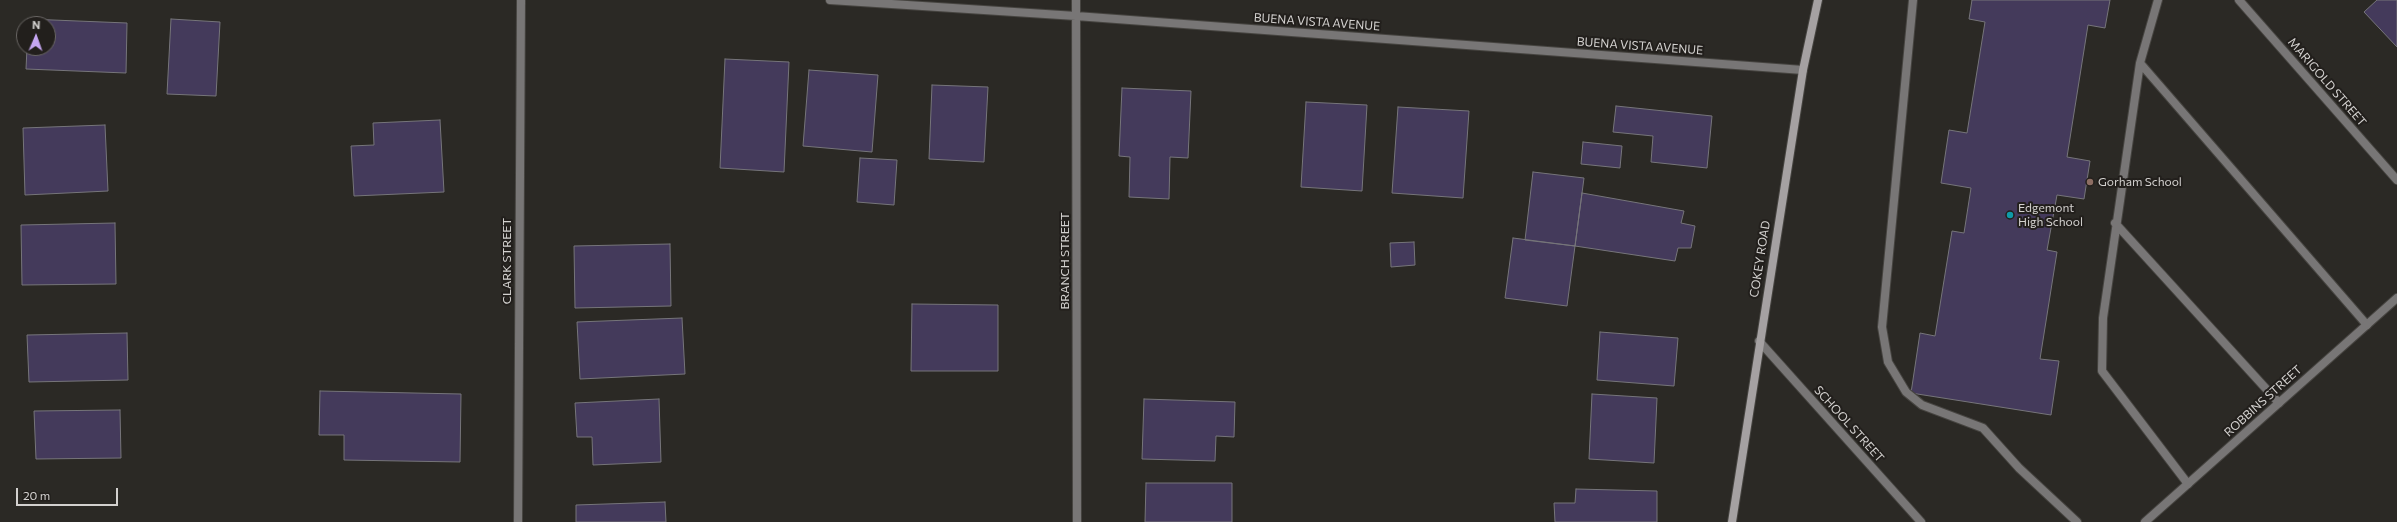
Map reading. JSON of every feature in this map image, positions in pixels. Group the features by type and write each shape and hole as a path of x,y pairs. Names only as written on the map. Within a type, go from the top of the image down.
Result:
{"street":[{"name":"CLARK STREET","path":"518,522 521,0"},
{"name":"BUENA VISTA AVENUE","path":"830,0 1076,16 1803,70"},
{"name":"BRANCH STREET","path":"1076,0 1077,522"},
{"name":"COKEY ROAD","path":"1732,522 1759,341 1803,70 1818,0"},
{"path":"1913,0 1882,328 1888,362 1906,392 1922,405 1982,428 2019,468 2077,522"},
{"path":"2158,0 2140,63 2111,255 2102,318 2102,371 2188,484"},
{"name":"MARIGOLD STREET","path":"2239,0 2397,180"},
{"path":"2140,63 2367,325"},
{"path":"2116,223 2279,403"},
{"name":"ROBBINS STREET","path":"2144,522 2397,298"},
{"name":"SCHOOL STREET","path":"1759,341 1921,522"}],"building":[{"name":"Edgemont High School","path":"1972,0 2110,0 2105,28 2088,25 2067,157 2090,161 2084,199 2057,195 2047,250 2057,252 2040,359 2059,361 2051,415 1911,393 1920,333 1935,336 1952,231 1964,233 1971,188 1941,183 1949,130 1967,133 1985,22 1969,19"},
{"path":"2377,0 2397,0 2397,47 2364,12"},
{"path":"171,19 220,22 216,96 167,94"},
{"path":"56,20 127,23 126,73 26,69 27,56 56,56"},
{"path":"725,59 789,62 784,172 720,168"},
{"path":"809,70 878,75 872,152 803,146"},
{"path":"932,85 988,87 984,162 929,159"},
{"path":"1122,88 1191,91 1188,158 1170,157 1169,199 1129,197 1130,157 1119,156"},
{"path":"1306,102 1367,105 1362,191 1301,187"},
{"path":"1616,106 1712,116 1707,168 1651,162 1653,136 1613,132"},
{"path":"1398,107 1469,111 1463,198 1392,193"},
{"path":"440,120 444,192 354,196 351,146 374,145 373,123"},
{"path":"105,125 108,191 25,195 23,128"},
{"path":"1583,142 1622,146 1620,168 1581,164"},
{"path":"860,158 897,160 894,205 857,202"},
{"path":"1533,172 1584,178 1575,246 1525,240"},
{"path":"1582,193 1684,211 1681,223 1695,226 1691,248 1678,248 1675,261 1575,246"},
{"path":"115,223 116,284 22,285 21,225"},
{"path":"1513,238 1575,246 1567,306 1505,298"},
{"path":"1414,242 1415,265 1391,267 1390,243"},
{"path":"670,244 671,306 575,308 574,246"},
{"path":"912,304 998,305 998,371 911,371"},
{"path":"682,318 685,374 580,379 577,322"},
{"path":"1600,332 1678,338 1674,386 1597,380"},
{"path":"127,333 128,380 29,382 27,335"},
{"path":"320,391 461,394 460,462 344,460 344,435 319,435"},
{"path":"1592,394 1657,398 1654,463 1589,459"},
{"path":"659,399 661,462 593,465 592,437 577,437 575,403"},
{"path":"1144,399 1235,402 1234,437 1216,436 1215,461 1142,459"},
{"path":"120,410 121,458 36,459 34,411"},
{"path":"1146,483 1232,483 1232,522 1145,522"},
{"path":"1576,489 1657,491 1657,522 1555,522 1554,503 1575,503"},
{"path":"665,502 666,522 576,522 576,505"}],"place":[{"name":"Gorham School","path":"2090,182"},
{"name":"Edgemont High School","path":"2010,215"}]}
